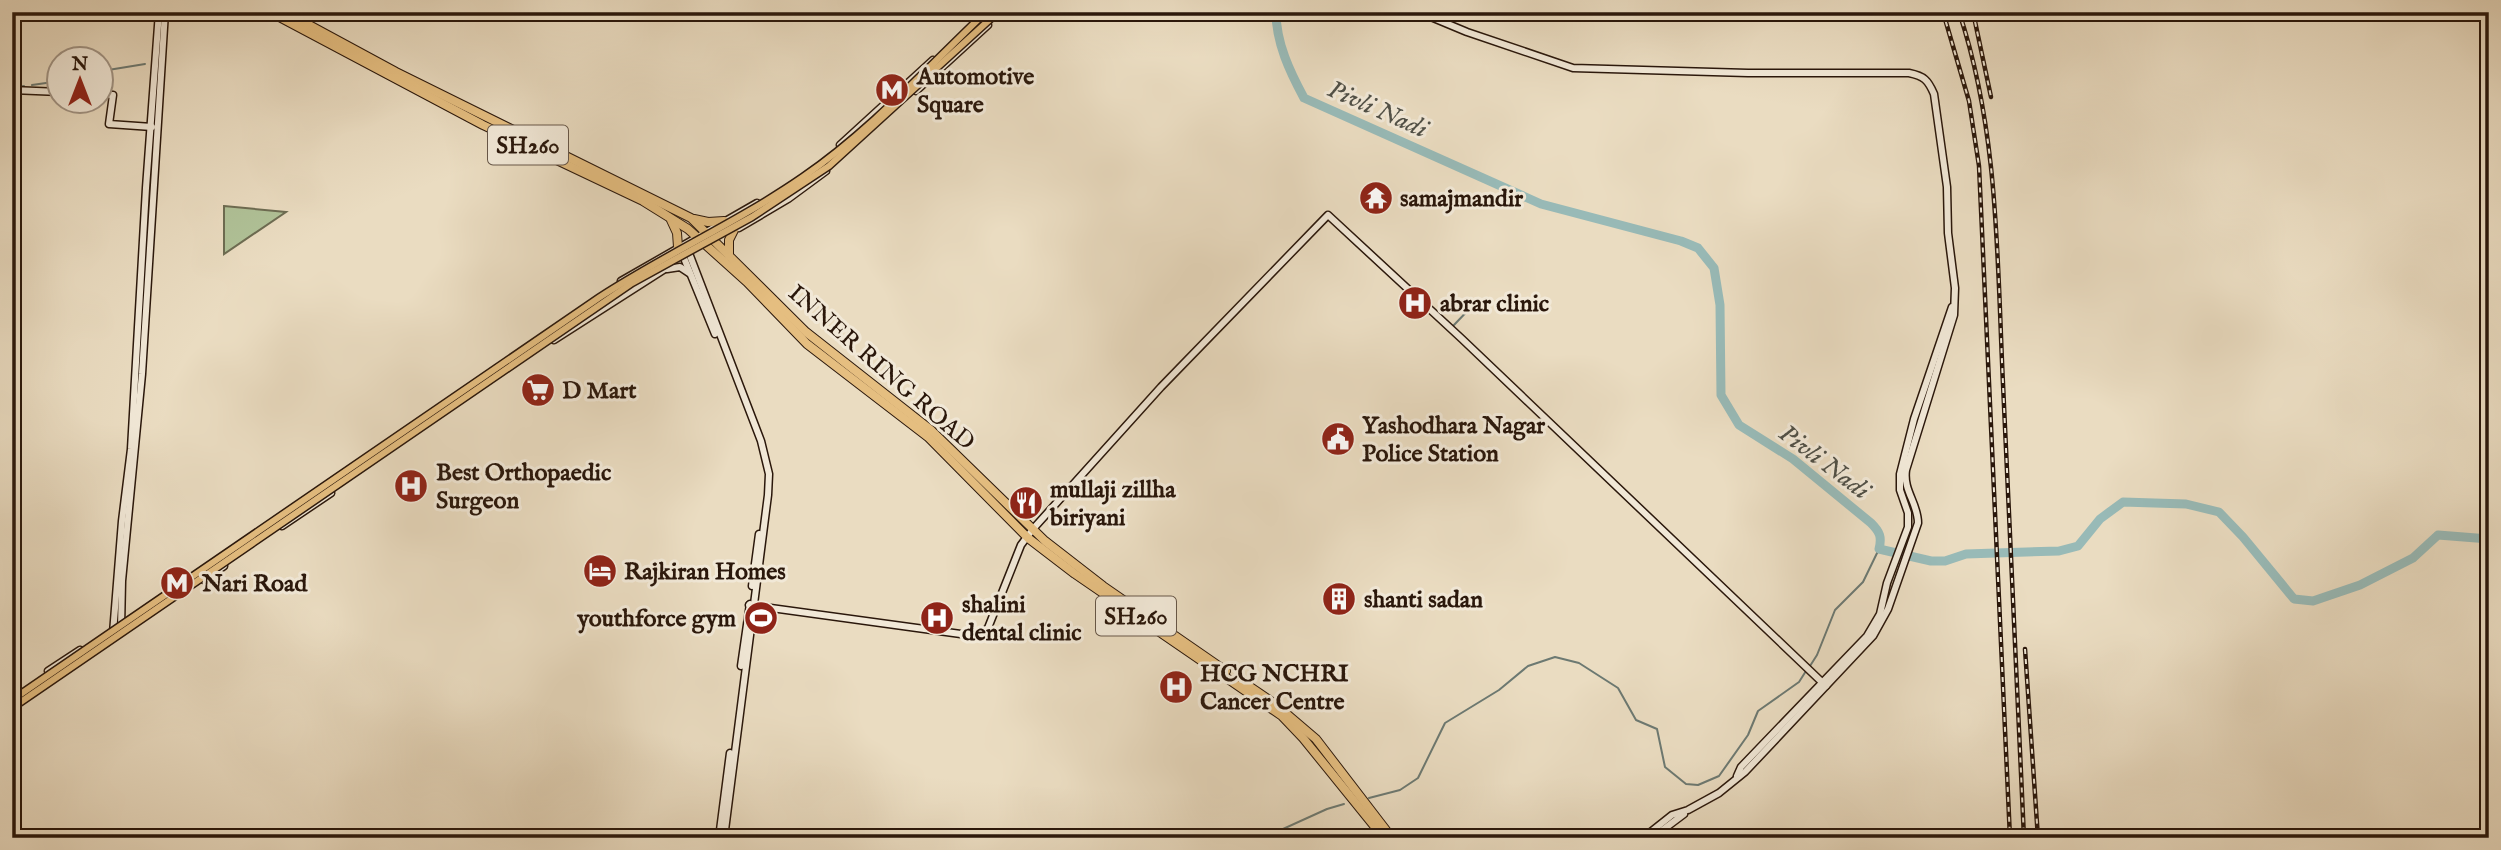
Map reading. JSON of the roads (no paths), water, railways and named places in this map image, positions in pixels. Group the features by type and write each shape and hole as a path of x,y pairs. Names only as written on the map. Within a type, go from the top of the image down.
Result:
{"highway":[{"name":"INNER RING ROAD","path":"270,12 482,125 664,213 725,257 806,331 932,431 1033,529 1103,586 1275,704 1315,739 1349,790"},
{"name":"INNER RING ROAD","path":"285,12 396,72 691,218 705,231 704,243"},
{"path":"664,213 675,226 681,245"},
{"path":"691,218 724,221"},
{"path":"691,218 704,243 725,257 734,230"},
{"path":"687,256 704,243"},
{"name":"INNER RING ROAD","path":"725,257 807,344 928,437 1028,538 1075,574 1282,716 1349,790"},
{"name":"SH260","path":"1349,790 1384,838"},
{"path":"1369,815 1392,838"}],"main road":[{"path":"12,699 600,297 802,178 852,138 984,12"},
{"path":"12,710 632,283 804,185 829,166 1000,12"}],"street":[{"path":"149,189 161,29 159,12"},
{"path":"121,636 127,502 144,287 152,127 165,12"},
{"path":"695,275 695,257 704,243 705,231 781,190 816,166 984,12"},
{"path":"12,710 536,352 704,243 777,206 824,173 1000,12"},
{"path":"1419,12 1467,32 1573,68 1748,73 1909,73 1922,75 1929,82 1934,94 1945,174 1955,288 1954,315 1900,474 1900,490 1908,513 1906,534 1890,574 1881,609 1873,628 1822,682 1745,772 1652,838"},
{"path":"12,90 46,91"},
{"path":"110,116 109,124 152,127"},
{"path":"751,605 968,635 980,634 988,628 1021,545 1033,529 1161,387 1328,215 1822,682"},
{"path":"12,699 636,271 681,245 704,243"},
{"path":"681,245 695,275 762,453 766,483 721,838"},
{"path":"661,270 680,267 695,275"},
{"path":"1822,682 1877,631 1915,536 1918,516 1905,487 1905,476 1929,385"},
{"path":"112,642 127,502"},
{"path":"1643,838 1672,815 1688,810"}],"waterway":[{"name":"Pivli Nadi","path":"1276,12 1281,46 1304,98 1541,204 1681,241 1698,248 1714,268 1720,305 1721,395 1739,425 1793,459 1871,523 1880,535 1879,549 1931,561 1945,561 1966,554 2059,551 2078,546 2100,519 2123,502 2186,504 2219,512 2294,599 2313,601 2360,585 2413,558 2438,535 2489,539"},
{"path":"116,69 145,64"},
{"path":"32,85 46,83"},
{"path":"17,87 24,86"},
{"path":"1453,326 1477,301"},
{"path":"1810,666 1835,610 1863,582 1879,549"},
{"path":"1369,798 1400,790 1418,778 1445,723 1499,690 1528,666 1555,657 1579,663 1618,688 1636,720 1657,729 1665,767 1686,784 1698,785 1719,776 1748,735 1758,711 1799,682 1806,671"},
{"path":"1263,838 1344,804"}],"railway":[{"path":"1943,12 1969,101 1979,166 2010,838"},
{"path":"1959,12 1982,103 1994,196 2024,838"},
{"path":"1973,12 1991,97"},
{"path":"12,705 615,291 797,187 848,147 911,89"},
{"path":"2025,649 2038,838"}],"place":[{"name":"Automotive Square","path":"892,90"},
{"name":"samajmandir","path":"1376,198"},
{"name":"abrar clinic","path":"1415,303"},
{"name":"D Mart","path":"538,390"},
{"name":"Yashodhara Nagar Police Station","path":"1338,439"},
{"name":"Best Orthopaedic Surgeon","path":"411,486"},
{"name":"mullaji zillha biriyani","path":"1026,503"},
{"name":"Rajkiran Homes","path":"600,571"},
{"name":"Nari Road","path":"177,583"},
{"name":"shanti sadan","path":"1339,599"},
{"name":"youthforce gym","path":"761,618"},
{"name":"shalini dental clinic","path":"937,618"},
{"name":"HCG NCHRI Cancer Centre","path":"1176,687"}]}
